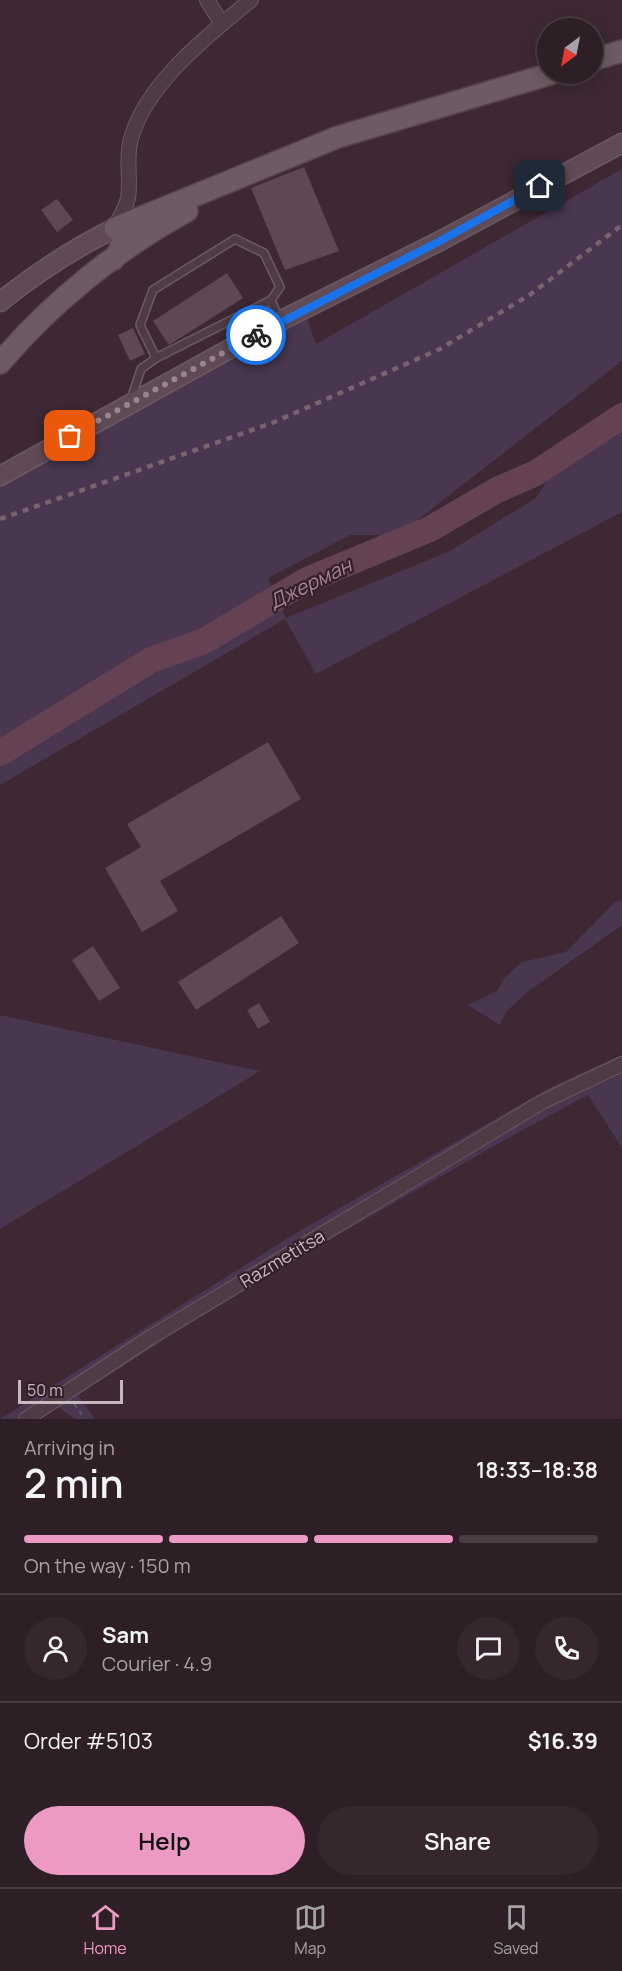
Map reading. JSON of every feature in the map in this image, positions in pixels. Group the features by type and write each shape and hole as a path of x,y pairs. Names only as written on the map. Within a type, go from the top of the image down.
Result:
{"main road":[{"path":"603,57 622,51"},
{"path":"603,62 622,57"},
{"path":"115,228 338,137 537,78"},
{"path":"507,87 537,80"},
{"path":"0,363 49,312 113,260 164,223 268,167"},
{"path":"113,260 123,238 121,232 115,228"}],"street":[{"path":"207,0 222,24"},
{"path":"0,302 66,254 115,228 128,199 127,167 130,143 136,121 146,102 160,84 222,24 251,0"},
{"path":"0,476 280,321 440,241 622,143"},
{"path":"0,464 105,416"},
{"name":"Razmetitsa","path":"26,1419 151,1337 542,1102 622,1064"}],"lane":[{"path":"130,403 141,369 156,358 271,300 280,286 264,254 235,239 153,290 140,326 156,358"},
{"path":"271,300 280,321"}],"path":[{"path":"66,1393 85,1419"}],"shaded area":[{"path":"622,169 622,361 398,535 350,535 268,578 286,618 450,551 536,498 576,435 622,401 622,512 316,674 285,619 0,785 0,476 304,310 316,344"},
{"path":"622,900 622,925 526,993 506,1012 500,1025 468,1005 497,991 505,977 522,962 566,952 615,902"},
{"path":"0,1015 260,1071 0,1229"},
{"path":"622,1055 622,1148 588,1095 248,1286 78,1395 95,1419 75,1419 57,1406 38,1419 0,1419 296,1233 553,1086"}],"building":[{"path":"304,167 339,251 285,270 251,188"},
{"path":"57,199 73,220 57,232 41,210"},
{"path":"227,273 243,298 169,345 153,321"},
{"path":"133,328 145,354 130,361 118,335"},
{"path":"268,742 301,799 160,881 178,911 142,932 105,868 141,847 127,824"},
{"path":"281,916 299,943 196,1010 178,982"},
{"path":"93,946 120,988 99,1001 72,960"},
{"path":"259,1003 270,1022 258,1029 247,1010"}],"waterway":[{"name":"Джерман","path":"0,753 151,660 204,641 307,580 430,529 497,490 536,473 622,416"}],"railway":[{"path":"0,519 272,423 440,349 531,294 622,225"}],"way so far":[{"path":"70,436 256,335"}],"route":[{"path":"256,335 440,241 540,186"}]}
